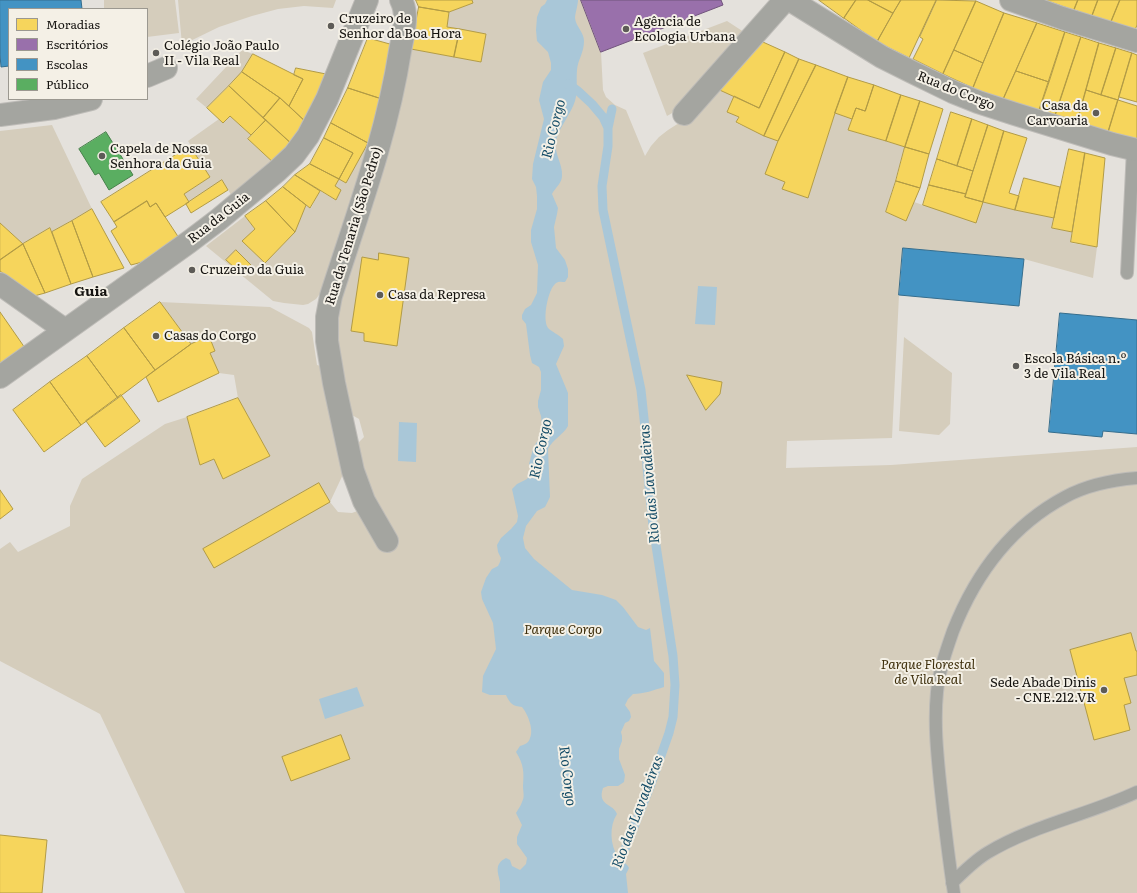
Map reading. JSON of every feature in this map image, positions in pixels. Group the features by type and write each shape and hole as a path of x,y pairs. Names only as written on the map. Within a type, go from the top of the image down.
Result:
{"street":[{"name":"Rua da Guia","path":"0,377 189,242 218,220 294,155 308,136 327,99 367,0"},
{"name":"Rua da Tenaria (São Pedro)","path":"387,541 364,501 353,471 334,383 327,327 331,296 376,156 391,102 404,26 405,11 401,0"},
{"path":"684,114 785,0"},
{"name":"Rua do Corgo","path":"790,0 882,57 953,92 986,104 1135,150"},
{"path":"1011,0 1137,42"},
{"path":"0,115 54,108 87,100"},
{"path":"0,284 65,330"}],"lane":[{"path":"1126,273 1135,150"},
{"path":"953,888 937,751 937,691 940,669 965,604 973,588 998,552 1011,538 1036,516 1066,496 1085,488 1105,482 1137,478"},
{"path":"953,888 968,867 1006,842 1137,792"}],"green space":[{"path":"104,0 175,0 179,33 148,37 148,8 104,8"},
{"path":"178,0 336,0 333,8 304,6 278,9 252,16 219,27 182,45"},
{"path":"472,0 581,0 601,52 603,90 606,97 615,105 626,110 645,156 659,137 690,116 713,87 734,96 727,111 738,117 736,123 778,141 785,182 782,189 808,198 835,113 852,119 848,130 905,147 886,212 906,221 914,202 923,205 983,202 1054,218 1052,228 1072,232 1071,243 1097,247 1093,278 1024,259 903,248 899,295 892,438 787,441 786,468 891,465 1137,447 1137,893 185,893 100,714 0,661 0,549 10,542 18,552 70,526 70,506 82,479 165,424 187,417 200,465 214,459 223,479 270,456 238,398 234,375 219,373 210,353 215,351 209,336 191,344 160,302 270,307 309,328 312,332 317,365 325,367 346,468 330,502 338,512 352,513 373,505 368,493 358,443 364,437 359,419 352,415 343,376 339,349 337,309 395,122 411,49 481,62 486,34 447,27 449,12 473,3","holes":["687,375 722,382 720,394 706,409"]},
{"path":"727,21 750,36 674,112 667,116 643,53"},
{"path":"242,50 253,54 242,72 207,108 196,99"},
{"path":"230,116 251,135 248,139 276,165 233,198 222,180 189,202 184,194 210,177 188,141 219,119 223,123"},
{"path":"52,125 92,209 52,232 50,228 23,244 0,223 0,131"},
{"path":"368,143 367,155 322,291 316,299 303,305 273,301 206,246 245,216 255,229 243,242 265,263 295,232 306,205 311,208 320,191 336,200 341,190 335,186 339,179 346,183"},
{"path":"904,337 952,373 950,424 939,435 899,431"}],"water":[{"name":"Rio Corgo","path":"547,0 578,0 575,18 584,38 583,49 577,70 577,89 575,101 560,130 555,144 562,172 562,179 552,194 558,208 554,227 556,248 565,260 568,269 568,277 565,282 557,282 553,286 548,298 546,311 546,324 548,328 563,339 564,346 556,364 568,393 568,426 548,449 550,497 545,507 537,511 526,526 523,538 525,548 534,559 572,590 602,595 616,600 638,627 646,630 650,628 654,661 664,673 664,687 645,693 633,694 628,699 625,705 630,712 631,717 629,721 625,723 621,732 622,741 619,749 619,759 625,775 624,782 618,786 608,786 603,788 602,794 602,798 606,804 615,810 617,814 613,824 612,841 618,857 629,868 626,874 628,893 500,893 498,872 498,866 502,860 506,858 510,860 512,866 520,870 526,864 527,858 517,844 517,837 522,825 516,813 521,805 524,794 523,769 516,752 520,746 529,741 531,727 522,707 512,704 506,695 490,695 482,692 483,676 496,649 493,623 482,599 481,592 486,578 492,569 498,566 500,562 501,558 497,545 501,538 517,522 518,516 512,489 517,484 527,479 531,473 529,464 533,449 539,440 542,424 538,407 541,390 541,372 539,367 532,363 526,324 522,319 522,315 525,309 531,305 537,293 538,265 531,242 531,230 537,209 537,196 536,187 532,179 533,164 544,119 539,100 543,82 551,70 551,63 548,52 537,41 536,30 537,17 541,7"},
{"path":"698,286 717,287 715,325 695,324"},
{"path":"399,422 417,423 416,462 398,461"},
{"path":"357,687 364,706 325,719 319,699"}],"building: Moradias":[{"path":"416,0 472,0 473,3 449,12 419,7"},
{"path":"819,0 856,0 844,18"},
{"path":"856,0 868,0 893,13 877,42 844,18"},
{"path":"868,0 901,0 893,13"},
{"path":"901,0 936,0 909,58 877,42"},
{"path":"937,0 976,1 943,74 913,59 923,39 920,37"},
{"path":"1045,0 1078,0 1074,10"},
{"path":"1078,0 1098,0 1092,16 1074,10"},
{"path":"1098,0 1120,0 1111,22 1092,16"},
{"path":"1120,0 1137,0 1137,25 1135,30 1111,22"},
{"path":"976,1 1004,13 983,63 954,50"},
{"path":"419,7 449,12 447,27 460,29 454,57 411,49"},
{"path":"1004,13 1037,23 1002,102 973,88"},
{"path":"1037,23 1065,32 1049,82 1016,71"},
{"path":"460,29 486,34 481,62 454,57"},
{"path":"1065,32 1081,37 1054,119 1038,114"},
{"path":"1081,37 1099,43 1076,126 1054,119"},
{"path":"368,38 397,46 385,100 348,88"},
{"path":"754,38 785,52 759,108 713,87"},
{"path":"1099,43 1116,48 1101,95 1086,90"},
{"path":"1116,48 1132,53 1118,100 1101,95"},
{"path":"954,50 983,63 973,88 943,74"},
{"path":"785,52 799,59 764,136 736,122 739,117 727,112 734,96 759,108"},
{"path":"1132,53 1137,55 1137,102 1119,97"},
{"path":"253,54 303,79 289,106 280,98 242,72"},
{"path":"799,59 816,65 778,141 764,136"},
{"path":"816,65 848,77 808,198 782,189 785,182 765,174 778,141"},
{"path":"296,68 331,75 308,124 289,106 303,79 294,75"},
{"path":"1016,71 1049,82 1038,114 1002,102"},
{"path":"242,72 280,98 263,118 229,86"},
{"path":"848,77 874,85 865,111 856,108 852,119 835,113"},
{"path":"874,85 901,95 886,141 848,130 856,108 865,111"},
{"path":"229,86 266,120 251,135 230,116 223,123 207,108"},
{"path":"348,88 385,100 368,143 331,123"},
{"path":"1086,90 1118,100 1107,136 1076,126"},
{"path":"901,95 920,101 905,147 886,141"},
{"path":"280,98 308,124 294,146 263,118"},
{"path":"1118,100 1137,106 1137,144 1107,136"},
{"path":"920,101 943,109 929,154 905,147"},
{"path":"951,112 972,119 957,166 937,159"},
{"path":"972,119 988,125 973,171 957,166"},
{"path":"266,120 294,146 276,165 248,139"},
{"path":"331,123 368,143 346,183 339,179 353,153 324,138"},
{"path":"988,125 1004,131 983,202 965,197"},
{"path":"1004,131 1027,138 1009,193 1019,196 1015,210 983,202"},
{"path":"324,138 353,153 339,179 310,164"},
{"path":"190,146 210,177 184,194 189,202 165,217 156,203 150,207 147,201 114,222 101,202"},
{"path":"905,147 929,154 920,188 896,181"},
{"path":"1069,149 1085,153 1072,232 1052,228"},
{"path":"1085,153 1105,158 1097,247 1071,242"},
{"path":"937,159 973,171 966,194 929,185"},
{"path":"310,164 339,179 335,186 341,190 336,200 295,175"},
{"path":"295,175 320,191 310,208 283,187"},
{"path":"1024,178 1060,187 1054,218 1015,210"},
{"path":"222,180 228,190 191,213 186,204"},
{"path":"896,181 920,188 906,221 886,212"},
{"path":"929,185 966,194 965,197 983,202 976,223 923,205"},
{"path":"283,187 306,205 295,232 266,201"},
{"path":"147,201 150,207 156,203 179,238 146,261 131,265 111,231 117,227 114,222"},
{"path":"266,201 295,232 265,263 242,241 255,229 245,216"},
{"path":"92,209 124,268 93,277 72,221"},
{"path":"72,221 93,277 71,284 52,232"},
{"path":"0,223 23,244 0,260"},
{"path":"50,228 71,284 45,293 23,244"},
{"path":"23,244 45,293 34,296 0,271 0,260"},
{"path":"236,250 252,266 244,276 226,260"},
{"name":"Casa da Represa","path":"379,253 409,258 397,346 364,341 364,333 351,331 362,257 378,260"},
{"path":"160,302 191,344 155,370 124,328"},
{"path":"0,312 25,348 0,366"},
{"path":"124,328 155,370 118,398 87,356"},
{"path":"209,336 215,351 210,353 219,373 158,402 146,377 191,344"},
{"path":"87,356 118,398 81,425 50,382"},
{"path":"687,375 722,382 720,394 706,410"},
{"path":"50,382 81,425 44,452 13,410"},
{"path":"121,395 140,421 105,447 86,421"},
{"path":"238,398 270,456 223,479 214,459 200,465 187,417"},
{"path":"319,483 330,502 214,568 203,549"},
{"path":"0,490 13,509 0,519"},
{"name":"Sede Abade Dinis - CNE.212.VR","path":"1131,633 1137,651 1137,675 1124,678 1131,703 1124,705 1130,730 1094,740 1070,650"},
{"path":"341,735 350,759 291,781 282,757"},
{"path":"0,835 47,840 42,893 0,893"}],"building: Escritórios":[{"name":"Agência de Ecologia Urbana","path":"581,0 721,0 723,5 601,52"}],"building: Escolas":[{"path":"0,0 81,0 82,8 8,8 8,66 1,67"},
{"path":"903,248 1024,259 1019,306 899,295"},
{"path":"1060,313 1137,320 1137,434 1103,431 1102,437 1049,432"}],"building: Público":[{"name":"Capela de Nossa Senhora da Guia","path":"106,132 133,175 109,190 99,173 95,175 79,149"}],"waterway":[{"name":"Rio das Lavadeiras","path":"568,84 592,104 603,117 608,128 608,146 602,186 603,210 641,390 653,526 673,656 675,685 673,717 669,733 651,784 617,869"},
{"path":"608,128 612,109"}],"place":[{"name":"Cruzeiro de Senhor da Boa Hora","path":"331,26"},
{"name":"Agência de Ecologia Urbana","path":"626,29"},
{"name":"Colégio João Paulo II - Vila Real","path":"156,53"},
{"name":"Casa da Carvoaria","path":"1096,113"},
{"name":"Capela de Nossa Senhora da Guia","path":"102,156"},
{"name":"Cruzeiro da Guia","path":"192,270"},
{"name":"Casa da Represa","path":"380,295"},
{"name":"Casas do Corgo","path":"156,336"},
{"name":"Escola Básica n.º 3 de Vila Real","path":"1016,366"},
{"name":"Sede Abade Dinis - CNE.212.VR","path":"1104,690"}],"district":[{"name":"Guia","path":"91,292"}],"park label":[{"name":"Parque Corgo","path":"563,630"},
{"name":"Parque Florestal de Vila Real","path":"928,672"}]}
